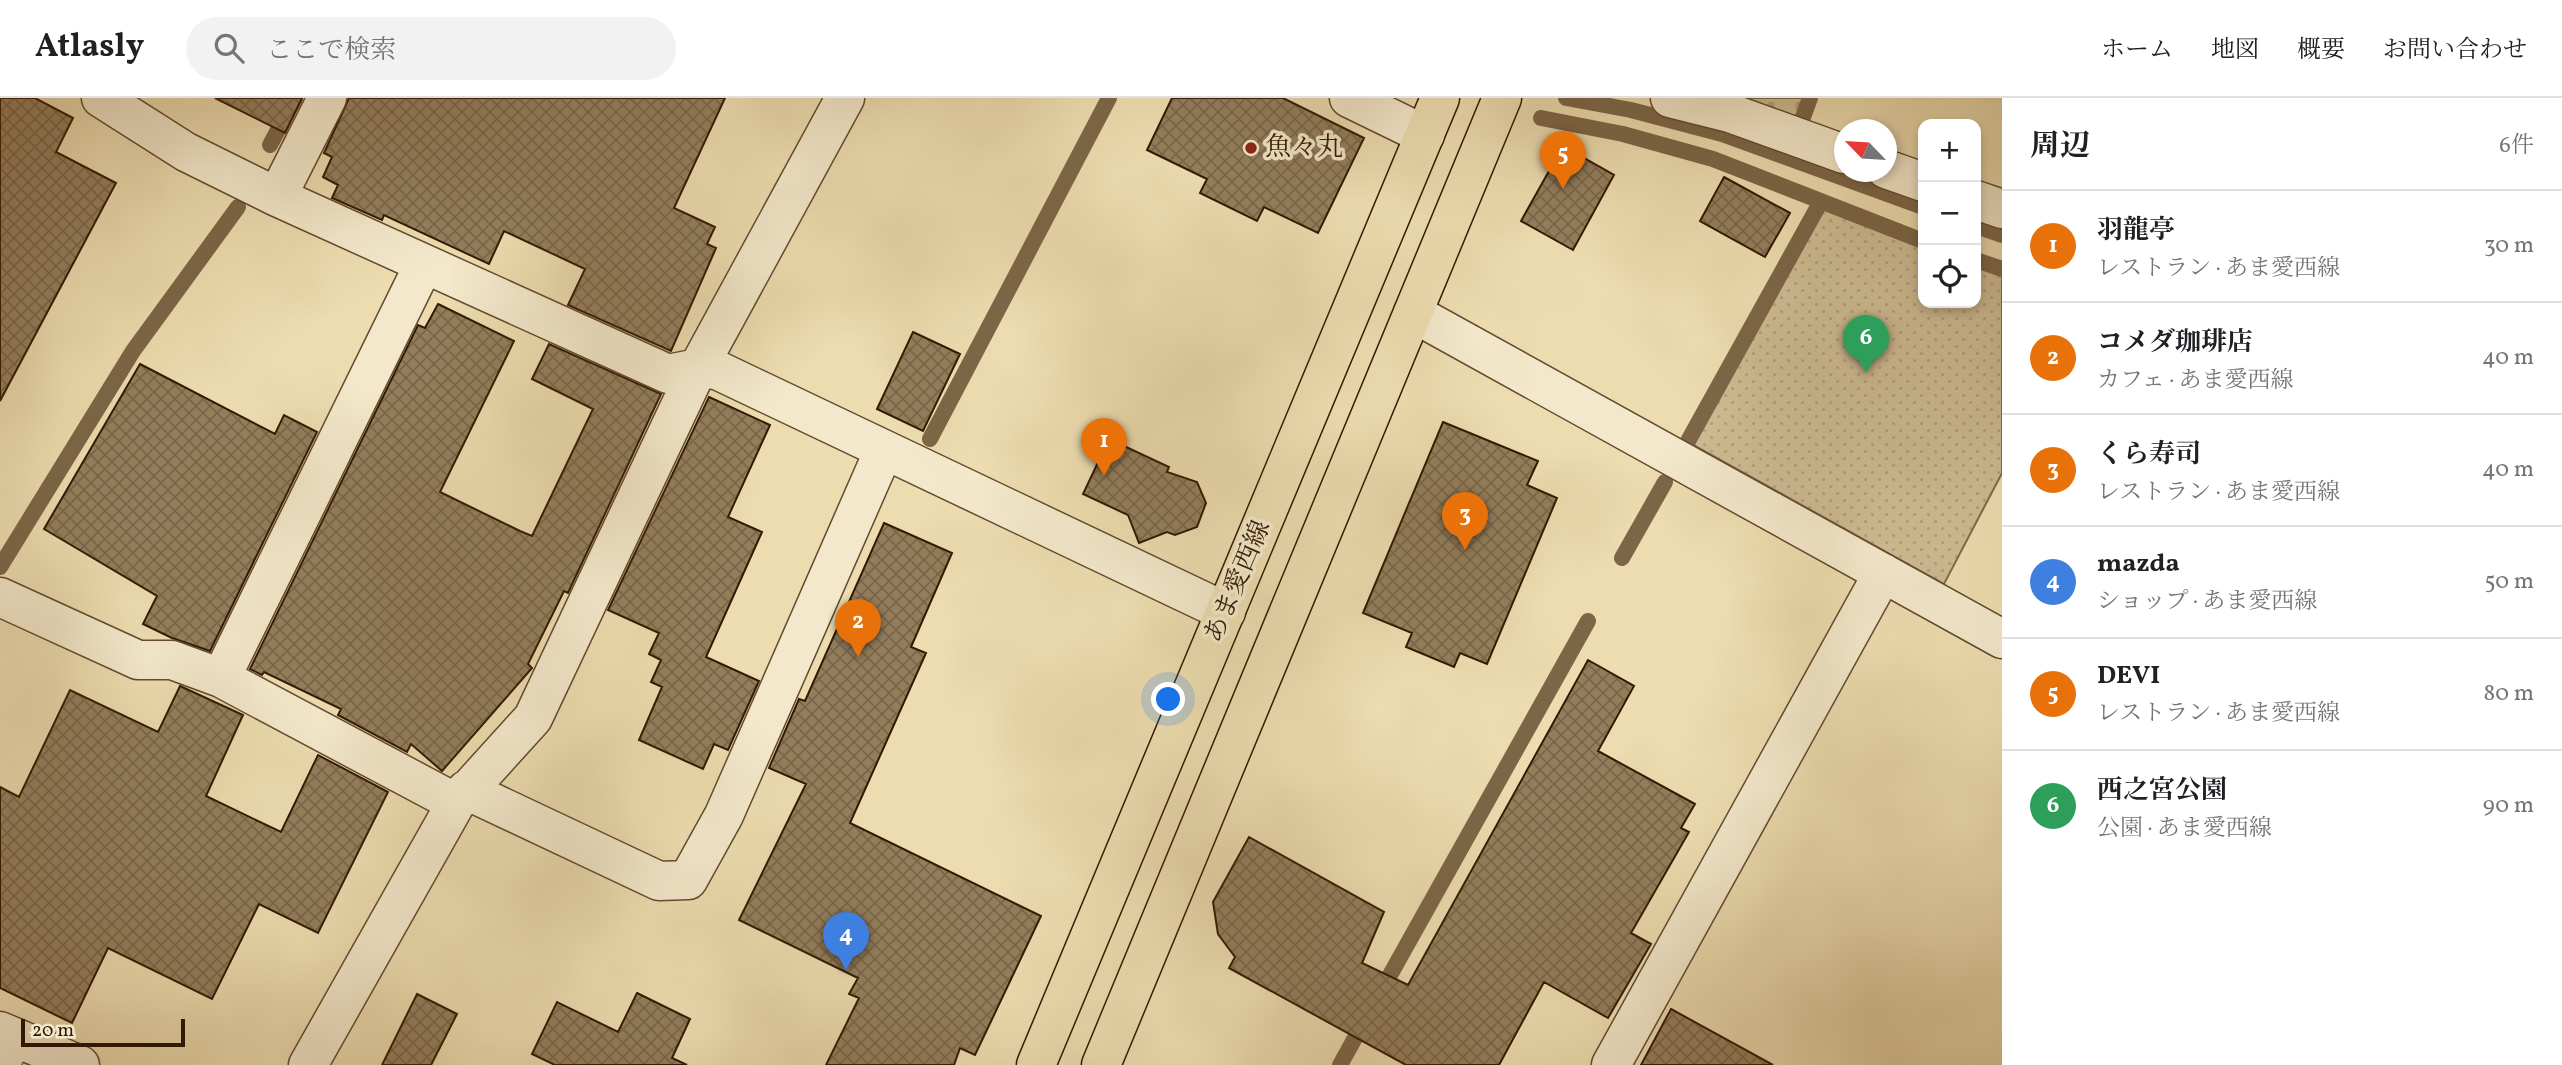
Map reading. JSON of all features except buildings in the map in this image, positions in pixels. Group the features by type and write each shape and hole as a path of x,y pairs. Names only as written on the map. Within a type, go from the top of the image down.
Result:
{"main road":[{"name":"あま愛西線","path":"1036,1065 1440,98"},
{"path":"1101,1065 1502,98"}],"street":[{"path":"101,98 186,152 277,197 668,374 698,368 717,370 1226,612"},
{"path":"277,197 327,98"},
{"path":"308,1065 461,797 533,718 698,368 845,98"},
{"path":"1349,98 1425,135"},
{"path":"1670,98 1730,113 1834,150"},
{"path":"1897,173 1918,179"},
{"path":"1981,202 2002,209"},
{"path":"221,678 424,264"},
{"path":"1413,313 2002,639"},
{"path":"0,597 138,660 172,660 221,678 461,797 659,881 688,880 724,815 884,450"},
{"path":"1611,1065 1883,573"},
{"path":"8,1045 80,1065"}],"green space":[{"path":"1732,98 1804,98 1797,119"},
{"path":"1822,208 1918,243 1918,308 1981,308 1981,266 2002,274 2002,473 1944,584 1690,443"}],"waterway":[{"path":"270,145 295,98"},
{"path":"930,439 1109,98"},
{"path":"1566,98 1631,110 1722,134 1918,205"},
{"path":"1802,120 1810,98"},
{"path":"1541,118 1623,134 1713,159 1918,239"},
{"path":"1687,443 1820,203"},
{"path":"0,567 133,351 238,207"},
{"path":"1981,228 2002,235"},
{"path":"1981,262 2002,269"},
{"path":"1622,558 1665,482"},
{"path":"1380,993 1588,621"},
{"path":"1340,1065 1366,1018"}],"place":[{"name":"魚々丸","path":"1251,148"},
{"name":"DEVI","path":"1563,189"},
{"name":"西之宮公園","path":"1866,373"},
{"name":"羽龍亭","path":"1104,476"},
{"name":"くら寿司","path":"1465,550"},
{"name":"コメダ珈琲店","path":"858,657"},
{"name":"mazda","path":"846,970"}]}
